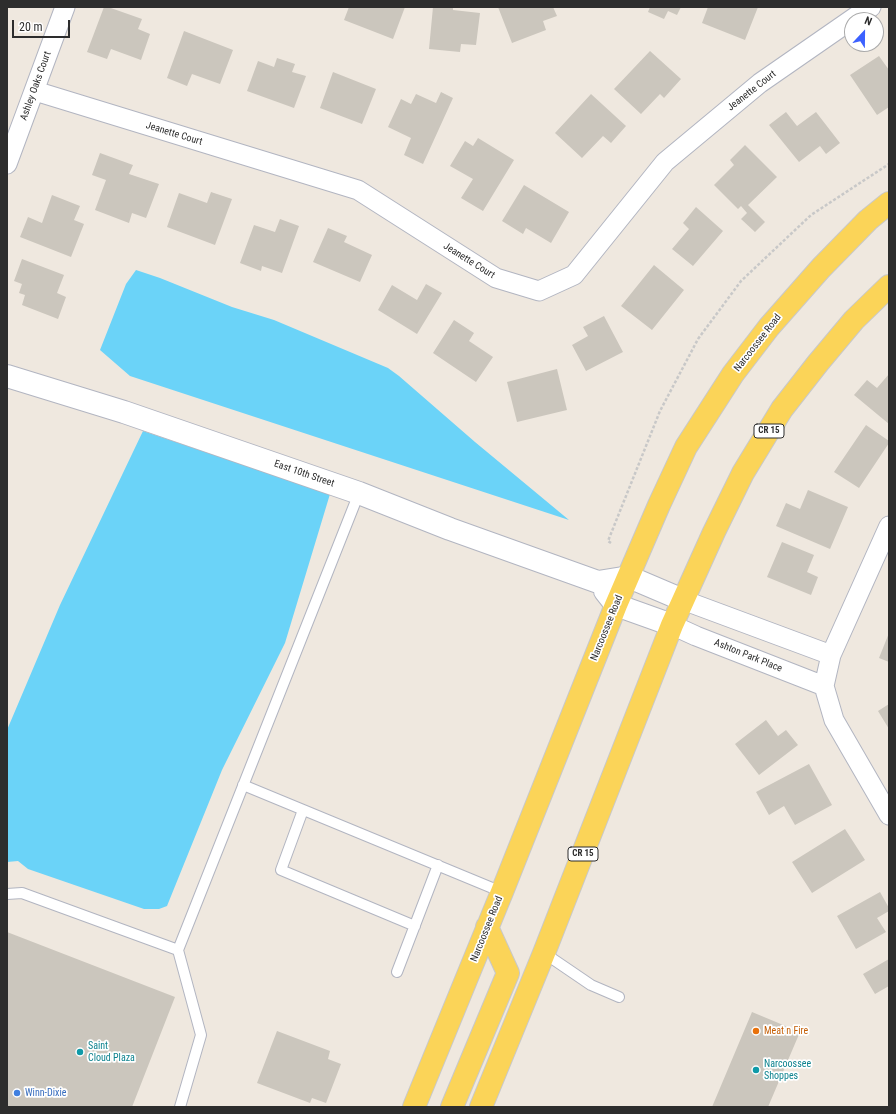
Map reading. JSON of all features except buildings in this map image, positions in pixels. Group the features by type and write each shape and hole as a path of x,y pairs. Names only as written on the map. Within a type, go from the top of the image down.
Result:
{"main road":[{"name":"Narcoossee Road","path":"414,1107 502,892 616,605 686,447 733,374 769,326 821,268 868,220 889,203"},
{"name":"CR 15","path":"481,1107 544,953 672,625 714,532 743,473 782,409 854,320 889,286"},
{"path":"452,1107 508,973 487,927"}],"street":[{"name":"Ashley Oaks Court","path":"7,164 65,7"},
{"name":"Jeanette Court","path":"34,91 358,190 496,278 539,291 574,275 665,162 760,83 863,9"},
{"name":"East 10th Street","path":"7,376 124,412 359,493 450,529 598,582 629,577"},
{"path":"889,526 831,655 824,686 834,720 889,815"},
{"path":"629,577 683,600 831,655"},
{"path":"598,582 616,605 672,625"},
{"name":"Ashton Park Place","path":"672,625 696,636 824,686"}],"lane":[{"path":"180,1107 201,1035 178,950 359,493"},
{"path":"243,785 502,892"},
{"path":"303,810 281,870 415,926"},
{"path":"397,972 438,865"},
{"path":"7,894 22,893 178,950"},
{"path":"544,953 591,984 620,997"}],"path":[{"path":"611,543 608,541 660,412 698,338 741,280 811,216 889,164"}],"water":[{"path":"136,270 232,307 274,320 388,368 569,520 130,376 100,350 126,284"},
{"path":"143,431 330,494 285,643 222,770 167,906 159,909 144,909 28,869 18,861 7,862 7,730 60,605"}],"place":[{"name":"Meat n Fire","path":"756,1031"},
{"name":"Saint Cloud Plaza","path":"80,1052"},
{"name":"Narcoossee Shoppes","path":"756,1070"},
{"name":"Winn-Dixie","path":"17,1093"}]}
